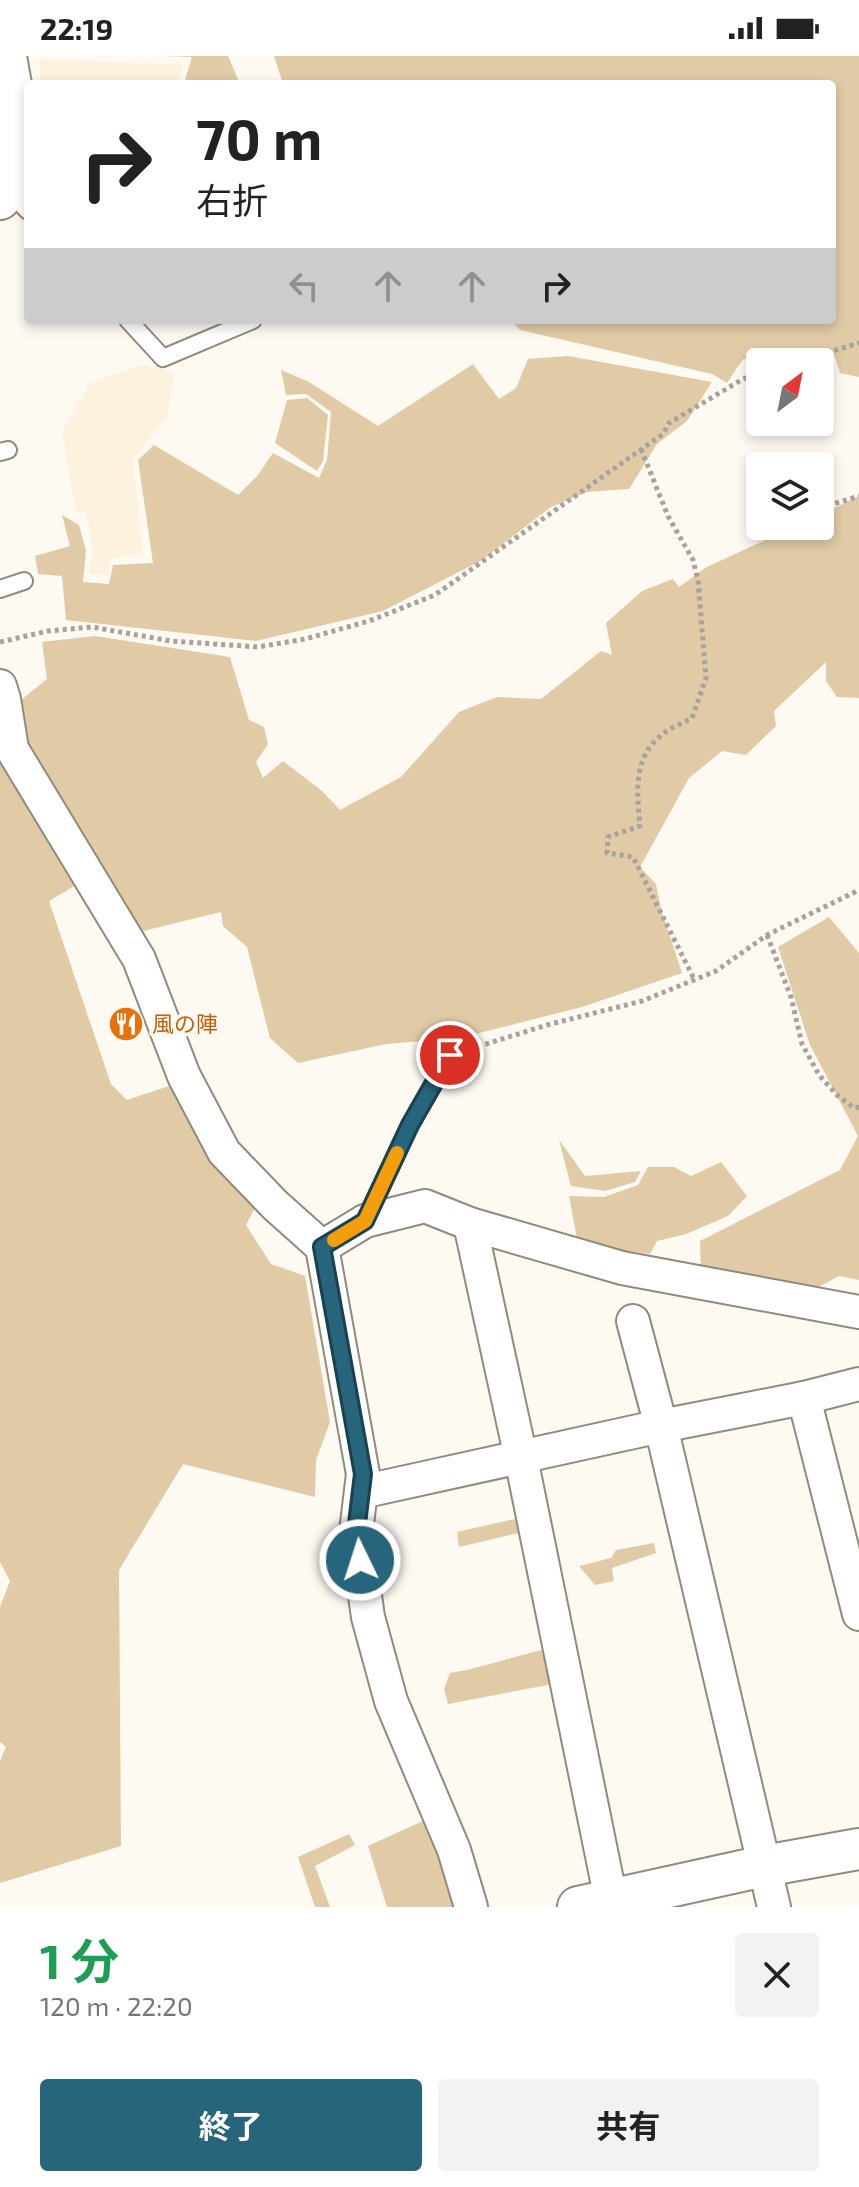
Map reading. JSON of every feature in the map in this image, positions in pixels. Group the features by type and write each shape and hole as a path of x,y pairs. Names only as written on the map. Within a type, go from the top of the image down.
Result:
{"street":[{"path":"6,56 20,135 11,199"},
{"path":"0,686 12,749 139,959 184,1076 224,1152 275,1205 322,1247 363,1474 356,1532 368,1617 391,1701 454,1850 471,1907"},
{"path":"322,1247 365,1221 425,1206 470,1224 622,1268 859,1312"},
{"path":"470,1224 521,1458 595,1903 859,1849"},
{"path":"633,1321 661,1426 774,1907"},
{"path":"361,1492 859,1384"},
{"path":"804,1398 859,1614"}],"lane":[{"path":"132,324 163,358 244,324"},
{"path":"0,589 24,581"},
{"path":"365,1221 410,1125 450,1055"}],"path":[{"path":"834,351 859,343"},
{"path":"0,642 48,631 92,627 171,641 258,647 305,639 369,621 435,595 663,434 669,423 746,378"},
{"path":"641,449 668,516 693,560 698,580 706,678 692,718 663,733 644,756 636,784 640,826 608,837 607,853 633,857 694,979"},
{"path":"834,504 859,496"},
{"path":"450,1055 547,1025 642,1001 716,971 767,935 859,890"},
{"path":"767,935 791,997 802,1044 819,1075 837,1095 854,1108 859,1107"}],"shaded area":[{"path":"163,56 228,56 238,80 185,80 192,57"},
{"path":"274,56 859,56 859,377 840,373 834,348 746,348 746,359 743,359 727,383 712,374 520,330 515,324 836,324 836,80 282,80"},
{"path":"39,59 184,65 178,80 41,80"},
{"path":"568,356 712,382 687,421 657,444 629,489 587,492 551,507 482,560 383,611 256,641 66,620 62,576 38,574 35,556 70,546 62,515 79,525 86,551 83,582 109,584 113,565 153,563 138,460 154,445 238,495 258,475 273,453 319,478 327,460 331,412 306,394 286,395 281,370 309,382 378,426 473,364 499,399 516,388 528,359"},
{"path":"142,365 174,372 168,416 133,459 143,555 110,558 109,576 89,573 93,550 86,513 76,512 62,432 90,383"},
{"path":"307,398 328,415 323,461 317,471 275,443 287,400"},
{"path":"859,496 859,698 837,697 826,681 826,662 774,711 776,726 746,755 722,751 689,778 640,867 656,884 682,973 582,1007 459,1038 386,1044 298,1063 270,1038 247,947 223,926 221,912 139,932 19,743 16,704 47,679 42,642 95,636 230,657 249,720 264,727 268,744 256,762 263,778 283,761 322,791 340,810 401,777 459,712 497,697 541,699 601,651 612,655 606,623 642,591 673,579 679,587 707,567 765,540 834,540 834,508"},
{"path":"0,741 76,885 49,901 111,1084 127,1100 175,1084 258,1202 246,1225 271,1264 305,1276 330,1422 316,1460 315,1497 183,1464 119,1570 121,1846 0,1883 0,1761 6,1747 0,1742 0,1607 10,1581 0,1562"},
{"path":"829,917 859,953 859,1280 839,1276 813,1290 794,1282 701,1275 700,1241 840,1170 858,1136 810,1045 778,947"},
{"path":"559,1140 585,1176 641,1171 635,1182 605,1191 571,1186"},
{"path":"721,1162 747,1196 728,1216 686,1234 657,1241 650,1254 578,1244 569,1196 604,1197 638,1185 648,1167 674,1167 691,1176"},
{"path":"515,1519 519,1533 459,1547 457,1532"},
{"path":"654,1543 656,1553 612,1568 614,1581 595,1585 579,1566 611,1558 616,1550"},
{"path":"545,1649 553,1684 448,1704 444,1689 450,1673"},
{"path":"425,1820 443,1857 458,1907 387,1907 368,1846"},
{"path":"349,1834 355,1845 315,1866 330,1907 315,1907 298,1857"}],"slow traffic":[{"path":"334,1240 365,1221 397,1153"}],"place":[{"name":"風の陣","path":"126,1024"}],"route":[{"path":"360,1560 356,1532 363,1474 322,1247 365,1221 410,1125 450,1055"}]}
